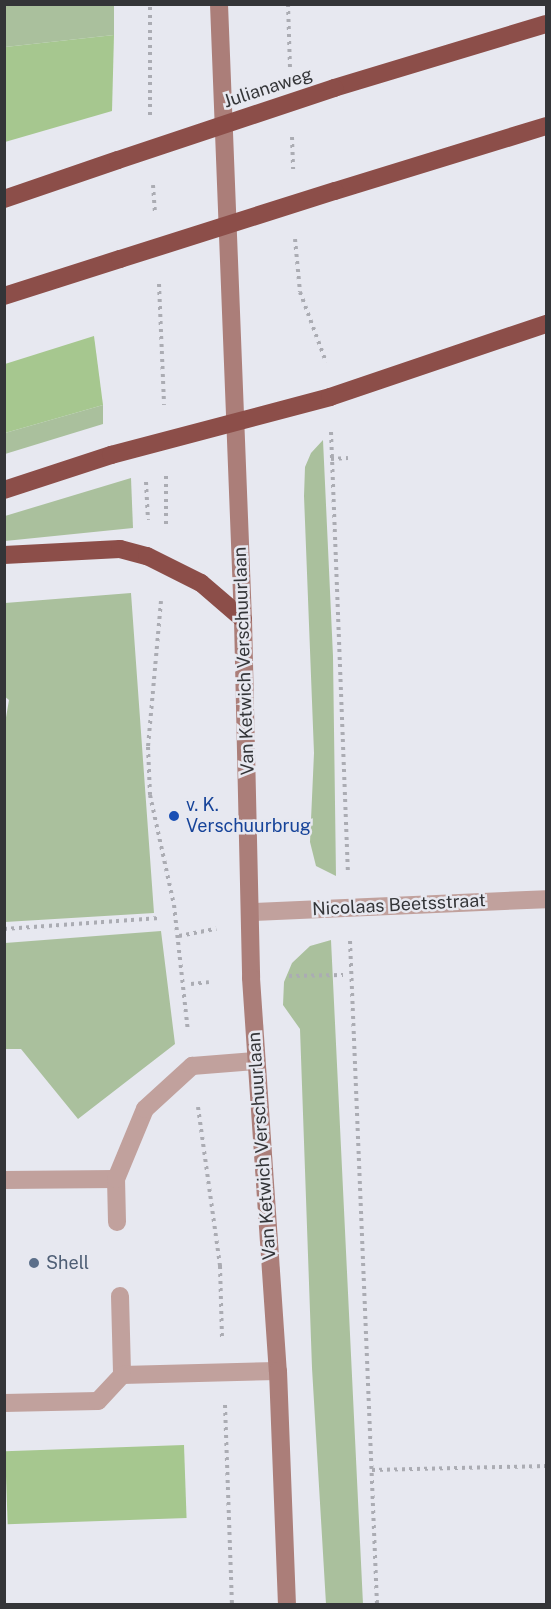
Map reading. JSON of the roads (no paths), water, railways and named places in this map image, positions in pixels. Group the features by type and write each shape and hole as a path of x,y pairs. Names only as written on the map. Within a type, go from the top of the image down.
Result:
{"highway":[{"name":"Julianaweg","path":"4,199 334,88 546,24"},
{"path":"4,296 546,126"},
{"path":"4,490 122,452 330,397 546,324"},
{"path":"4,555 120,549 147,556 201,583 243,619"}],"main road":[{"name":"Van Ketwich Verschuurlaan","path":"219,4 243,619 255,1061 278,1371 287,1605"}],"street":[{"name":"Nicolaas Beetsstraat","path":"252,912 546,898"},
{"path":"117,1222 116,1179 146,1109 192,1066 255,1061"},
{"path":"4,1180 116,1179"},
{"path":"4,1403 98,1401 122,1375 120,1296"},
{"path":"122,1375 278,1371"}],"place":[{"name":"v. K. Verschuurbrug","path":"174,816"},
{"name":"Shell","path":"34,1263"}]}
